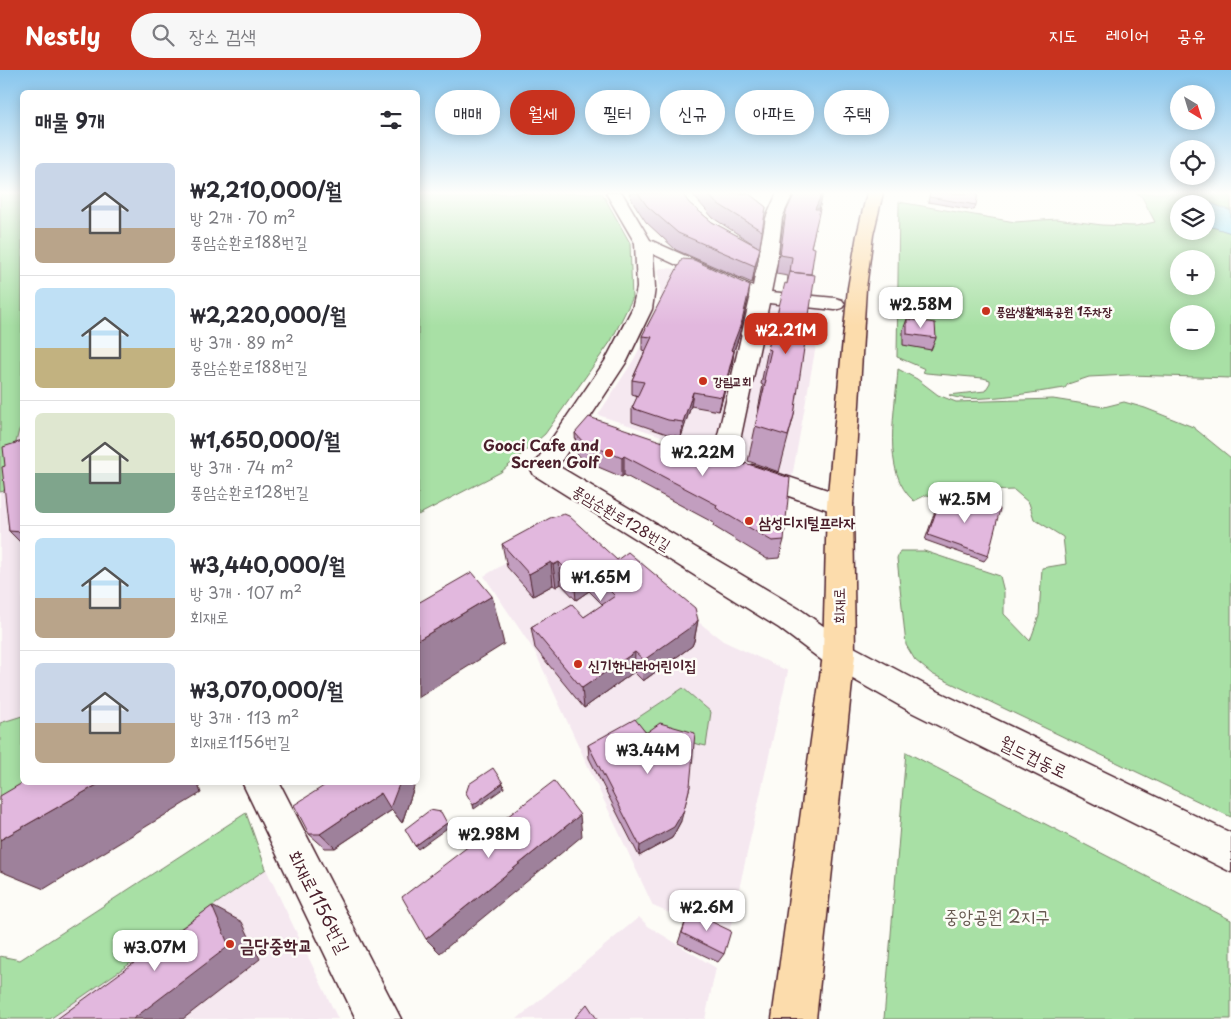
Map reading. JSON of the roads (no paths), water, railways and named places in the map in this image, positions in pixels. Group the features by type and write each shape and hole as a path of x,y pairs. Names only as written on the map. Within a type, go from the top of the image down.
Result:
{"main road":[{"name":"회재로","path":"794,1019 802,971 839,654 840,504 857,288 865,237"}],"street":[{"name":"풍암순환로128번길","path":"641,237 644,243 646,288 642,309 616,361 591,418 543,469 790,618 839,654"},
{"path":"722,464 768,262 771,237"},
{"path":"644,243 759,296 835,304"},
{"path":"751,252 768,262"},
{"path":"676,448 840,504"},
{"name":"월드컵동로","path":"839,654 923,701 1231,853"},
{"name":"회재로1156번길","path":"262,785 380,1019"}],"place":[{"name":"풍암생활체육공원 1주차장","path":"986,311"},
{"name":"강림교회","path":"703,381"},
{"name":"Gooci Cafe and Screen Golf","path":"609,453"},
{"name":"삼성디지털프라자","path":"749,521"},
{"name":"신기한나라어린이집","path":"578,664"},
{"name":"금당중학교","path":"230,944"}],"park label":[{"name":"중앙공원 2지구","path":"997,915"}]}
